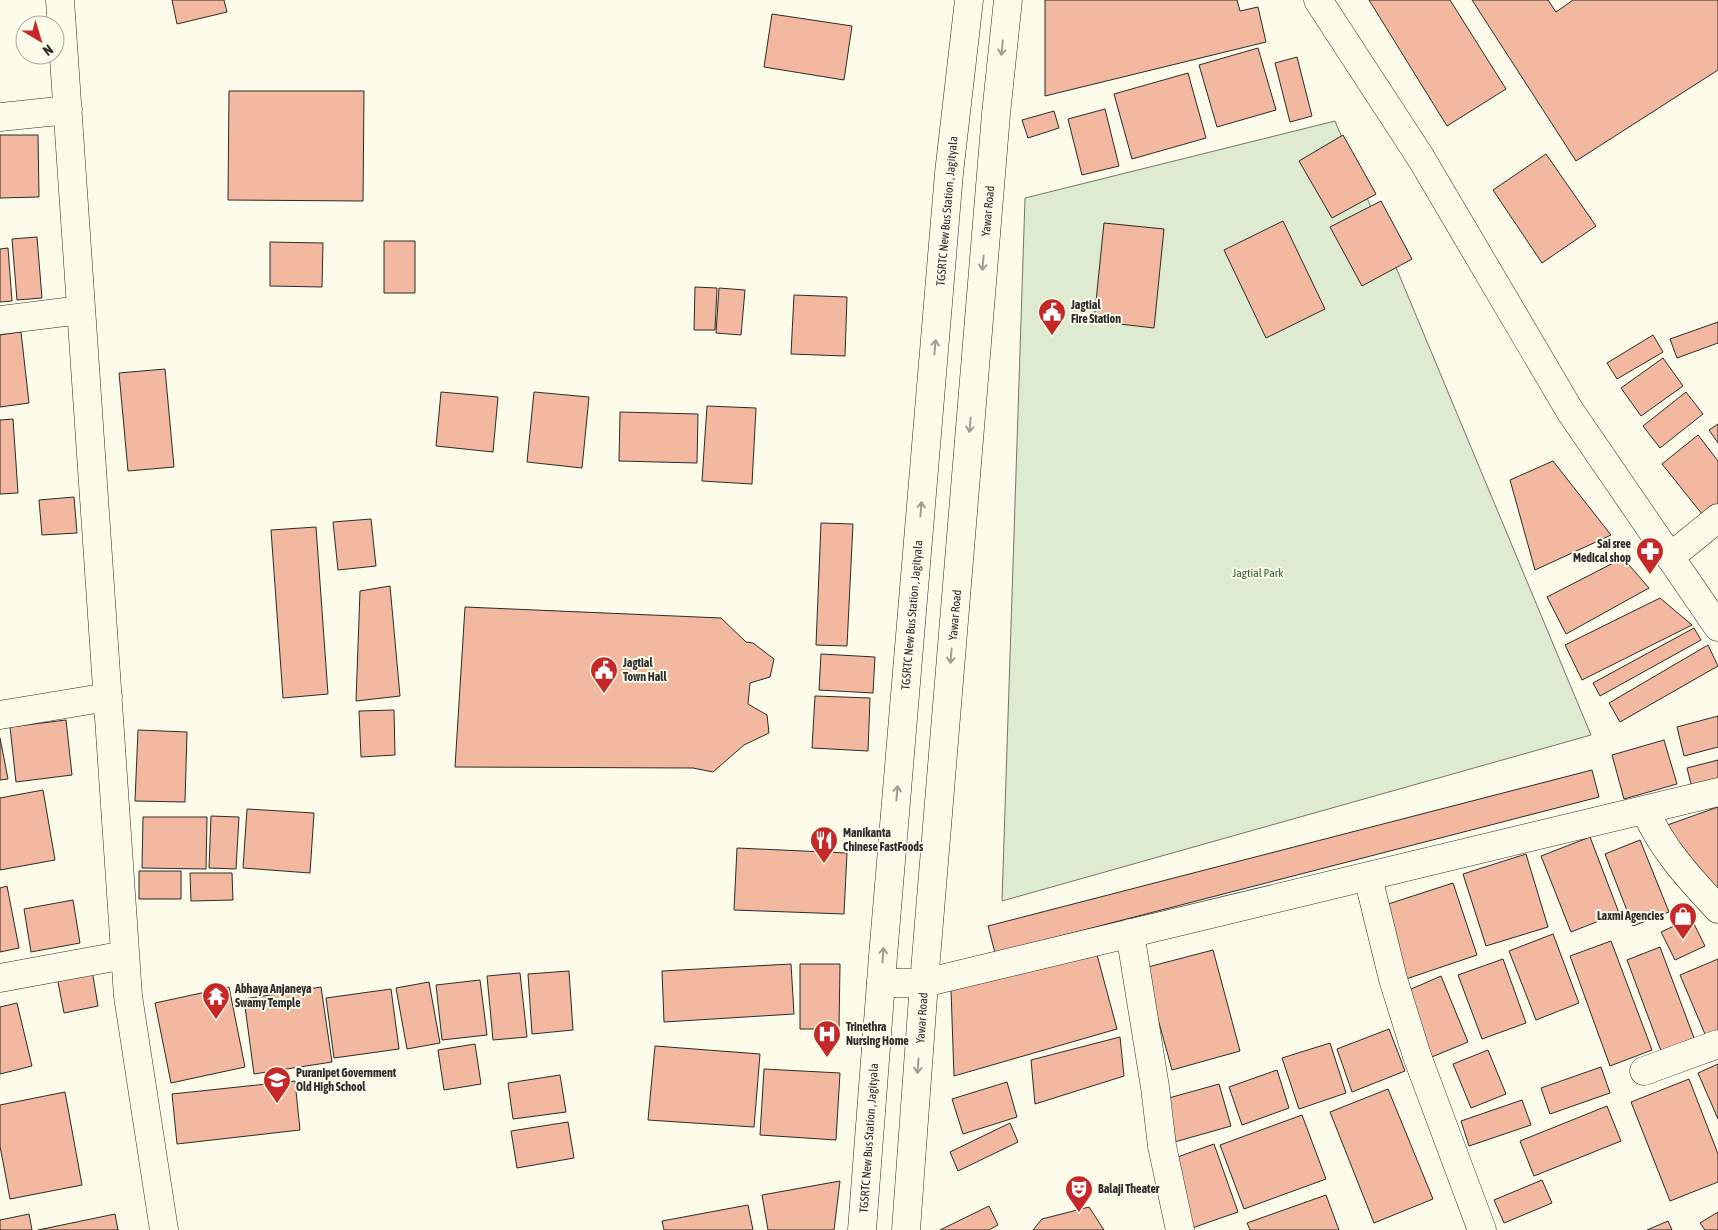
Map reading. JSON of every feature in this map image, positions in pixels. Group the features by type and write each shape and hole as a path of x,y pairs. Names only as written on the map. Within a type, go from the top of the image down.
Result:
{"main road":[{"path":"60,0 128,996 164,1230"},
{"name":"TGSRTC New Bus Station , Jagityala","path":"862,1230 949,173 969,0"},
{"name":"Yawar Road","path":"906,1230 924,983 995,124 1008,0"},
{"path":"1318,0 1421,158 1570,411 1718,626"},
{"path":"0,117 68,110"},
{"path":"0,320 81,310"},
{"path":"1670,557 1718,518"},
{"path":"0,715 108,697"},
{"path":"881,983 924,983 1718,792"},
{"path":"1645,810 1661,842 1679,866 1718,909"},
{"path":"1368,877 1393,979 1417,1056 1482,1230"},
{"path":"1130,933 1155,1087 1162,1146 1180,1230"},
{"path":"0,978 125,955"},
{"path":"1644,1071 1718,1044"}],"green space":[{"name":"Jagtial Park","path":"1335,121 1591,735 1002,901 1025,198"}],"building":[{"path":"172,0 224,0 227,12 177,24"},
{"path":"1045,0 1237,0 1240,11 1258,7 1266,42 1045,96"},
{"path":"1369,0 1450,0 1506,89 1447,126"},
{"path":"1472,0 1548,0 1556,12 1573,0 1718,0 1718,70 1576,161"},
{"path":"772,14 852,26 844,80 764,67"},
{"path":"1258,48 1276,110 1217,127 1199,65"},
{"path":"1297,57 1312,116 1290,122 1275,63"},
{"path":"1188,73 1206,138 1132,159 1114,94"},
{"path":"229,91 364,91 363,201 228,200"},
{"path":"1105,109 1119,166 1082,175 1068,119"},
{"path":"1054,111 1059,128 1028,138 1022,120"},
{"path":"0,135 38,135 39,197 0,198"},
{"path":"1343,135 1376,194 1332,218 1299,161"},
{"path":"1546,154 1596,226 1542,263 1493,190"},
{"path":"1381,201 1412,259 1362,286 1330,227"},
{"path":"1283,221 1325,309 1266,338 1224,250"},
{"path":"1104,223 1164,229 1154,328 1094,321"},
{"path":"37,237 42,298 17,300 12,239"},
{"path":"384,241 415,241 415,293 384,293"},
{"path":"270,242 323,243 322,287 270,286"},
{"path":"8,248 12,301 0,302 0,249"},
{"path":"695,287 717,288 715,330 694,330"},
{"path":"719,288 745,290 741,335 716,333"},
{"path":"794,295 847,297 845,356 791,354"},
{"path":"1718,322 1718,343 1677,358 1670,339"},
{"path":"21,332 29,403 0,407 0,335"},
{"path":"1653,335 1663,352 1617,379 1607,363"},
{"path":"1663,358 1683,386 1641,416 1621,388"},
{"path":"165,369 174,467 128,471 119,373"},
{"path":"441,392 498,397 493,452 436,446"},
{"path":"534,392 589,397 582,468 527,462"},
{"path":"1686,392 1703,414 1660,448 1643,426"},
{"path":"707,406 756,408 752,484 702,481"},
{"path":"620,412 698,414 697,463 619,461"},
{"path":"13,419 18,493 0,494 0,420"},
{"path":"1718,424 1718,443 1709,430"},
{"path":"1698,435 1718,461 1718,510 1706,519 1662,464"},
{"path":"1553,461 1611,535 1535,570 1510,480"},
{"path":"74,497 77,533 42,535 39,500"},
{"path":"371,519 376,566 338,570 333,522"},
{"path":"821,523 853,524 847,646 816,645"},
{"path":"316,527 328,694 283,698 271,530"},
{"path":"1623,558 1649,588 1566,634 1547,597"},
{"path":"390,586 400,696 356,701 360,591"},
{"path":"1660,598 1692,625 1582,680 1565,645"},
{"name":"Jagtial Town Hall","path":"465,607 721,618 746,642 753,643 774,659 770,677 750,683 748,704 767,715 769,733 744,745 713,772 693,768 455,767"},
{"path":"1694,628 1701,640 1600,696 1593,683"},
{"path":"1708,645 1718,666 1620,722 1609,703"},
{"path":"821,654 875,657 873,693 819,690"},
{"path":"815,696 870,698 868,751 812,748"},
{"path":"394,710 395,755 361,757 359,711"},
{"path":"1718,716 1718,747 1684,756 1677,727"},
{"path":"66,720 72,775 16,782 10,727"},
{"path":"138,730 187,732 185,802 135,801"},
{"path":"0,738 8,779 0,780"},
{"path":"1664,740 1677,784 1624,799 1612,755"},
{"path":"1718,760 1718,790 1694,796 1687,768"},
{"path":"1592,770 1599,797 995,953 988,926"},
{"path":"43,790 55,860 0,870 0,798"},
{"path":"1718,807 1718,897 1659,828"},
{"path":"247,809 314,813 310,873 243,868"},
{"path":"211,816 239,817 236,869 209,868"},
{"path":"143,817 207,817 206,869 142,868"},
{"path":"1590,837 1619,913 1571,932 1541,856"},
{"path":"1640,840 1669,912 1633,926 1605,854"},
{"path":"737,848 847,853 844,914 734,910"},
{"path":"1526,854 1548,927 1486,946 1463,874"},
{"path":"139,871 181,871 181,899 139,899"},
{"path":"190,873 232,873 233,900 191,901"},
{"path":"1453,883 1477,955 1406,979 1382,906"},
{"path":"7,886 19,948 0,952 0,888"},
{"path":"73,900 80,943 31,952 24,909"},
{"path":"1691,918 1705,946 1675,960 1661,932"},
{"path":"1553,934 1579,1003 1536,1020 1509,951"},
{"path":"1611,941 1652,1050 1610,1066 1570,956"},
{"path":"1660,947 1694,1038 1661,1051 1627,960"},
{"path":"1213,950 1240,1051 1172,1070 1144,968"},
{"path":"1096,951 1117,1029 954,1076 951,990"},
{"path":"1503,959 1526,1023 1482,1039 1458,975"},
{"path":"1718,959 1718,1043 1710,1046 1680,975"},
{"path":"791,964 794,1014 664,1022 662,971"},
{"path":"800,964 840,964 839,1029 800,1029"},
{"path":"92,970 98,1006 64,1013 57,977"},
{"path":"569,971 573,1030 532,1034 528,974"},
{"path":"520,973 527,1037 493,1040 487,976"},
{"path":"1441,976 1468,1042 1427,1059 1400,994"},
{"path":"480,980 487,1035 442,1040 436,985"},
{"path":"429,982 440,1043 407,1049 396,988"},
{"path":"229,987 245,1067 171,1083 155,1003"},
{"path":"321,987 332,1062 254,1074 244,999"},
{"path":"391,989 399,1049 334,1058 326,998"},
{"path":"17,1003 32,1066 0,1074 0,1007"},
{"path":"1389,1029 1405,1071 1352,1092 1337,1049"},
{"path":"1120,1037 1124,1076 1035,1104 1031,1060"},
{"path":"1330,1043 1346,1093 1299,1109 1282,1058"},
{"path":"475,1044 481,1084 444,1090 438,1050"},
{"path":"655,1046 760,1054 754,1127 648,1120"},
{"path":"1488,1050 1506,1094 1471,1108 1453,1064"},
{"path":"1718,1064 1718,1119 1698,1073"},
{"path":"1601,1067 1610,1093 1550,1114 1541,1088"},
{"path":"764,1069 840,1073 836,1140 760,1135"},
{"path":"1277,1070 1289,1108 1242,1125 1229,1087"},
{"path":"560,1075 566,1112 513,1119 508,1083"},
{"path":"1689,1079 1718,1154 1718,1182 1670,1201 1631,1102"},
{"path":"295,1081 300,1130 177,1144 172,1094"},
{"path":"1007,1082 1017,1117 963,1134 952,1099"},
{"path":"1219,1084 1231,1126 1171,1143 1158,1101"},
{"path":"1388,1089 1433,1199 1374,1223 1330,1112"},
{"path":"65,1092 82,1185 10,1199 0,1146 0,1105"},
{"path":"1522,1100 1531,1125 1469,1146 1461,1121"},
{"path":"1607,1106 1621,1141 1534,1176 1520,1141"},
{"path":"1302,1115 1326,1179 1244,1209 1220,1145"},
{"path":"568,1122 574,1158 517,1168 511,1131"},
{"path":"1010,1123 1018,1142 958,1171 950,1152"},
{"path":"1214,1144 1238,1212 1192,1228 1169,1160"},
{"path":"1542,1180 1552,1203 1504,1223 1494,1200"},
{"path":"840,1181 834,1230 768,1230 762,1195"},
{"path":"1326,1195 1339,1230 1250,1230 1247,1223"},
{"path":"748,1205 753,1230 664,1230 662,1221"},
{"path":"989,1206 998,1225 989,1230 940,1230"},
{"name":"Balaji Theater","path":"1089,1207 1104,1230 1033,1230 1042,1219"},
{"path":"1718,1212 1718,1230 1705,1230 1700,1223"},
{"path":"29,1214 32,1230 0,1230 0,1220"},
{"path":"115,1214 118,1230 38,1230"},
{"path":"1668,1221 1672,1230 1647,1230"}],"place":[{"name":"Jagtial Fire Station","path":"1052,336"},
{"name":"Sai sree Medical shop","path":"1650,575"},
{"name":"Jagtial Town Hall","path":"604,694"},
{"name":"Manikanta Chinese FastFoods","path":"824,864"},
{"name":"Laxmi Agencies","path":"1683,940"},
{"name":"Abhaya Anjaneya Swamy Temple","path":"216,1020"},
{"name":"Trinethra Nursing Home","path":"827,1058"},
{"name":"Puranipet Government Old High School","path":"277,1104"},
{"name":"Balaji Theater","path":"1079,1213"}]}
